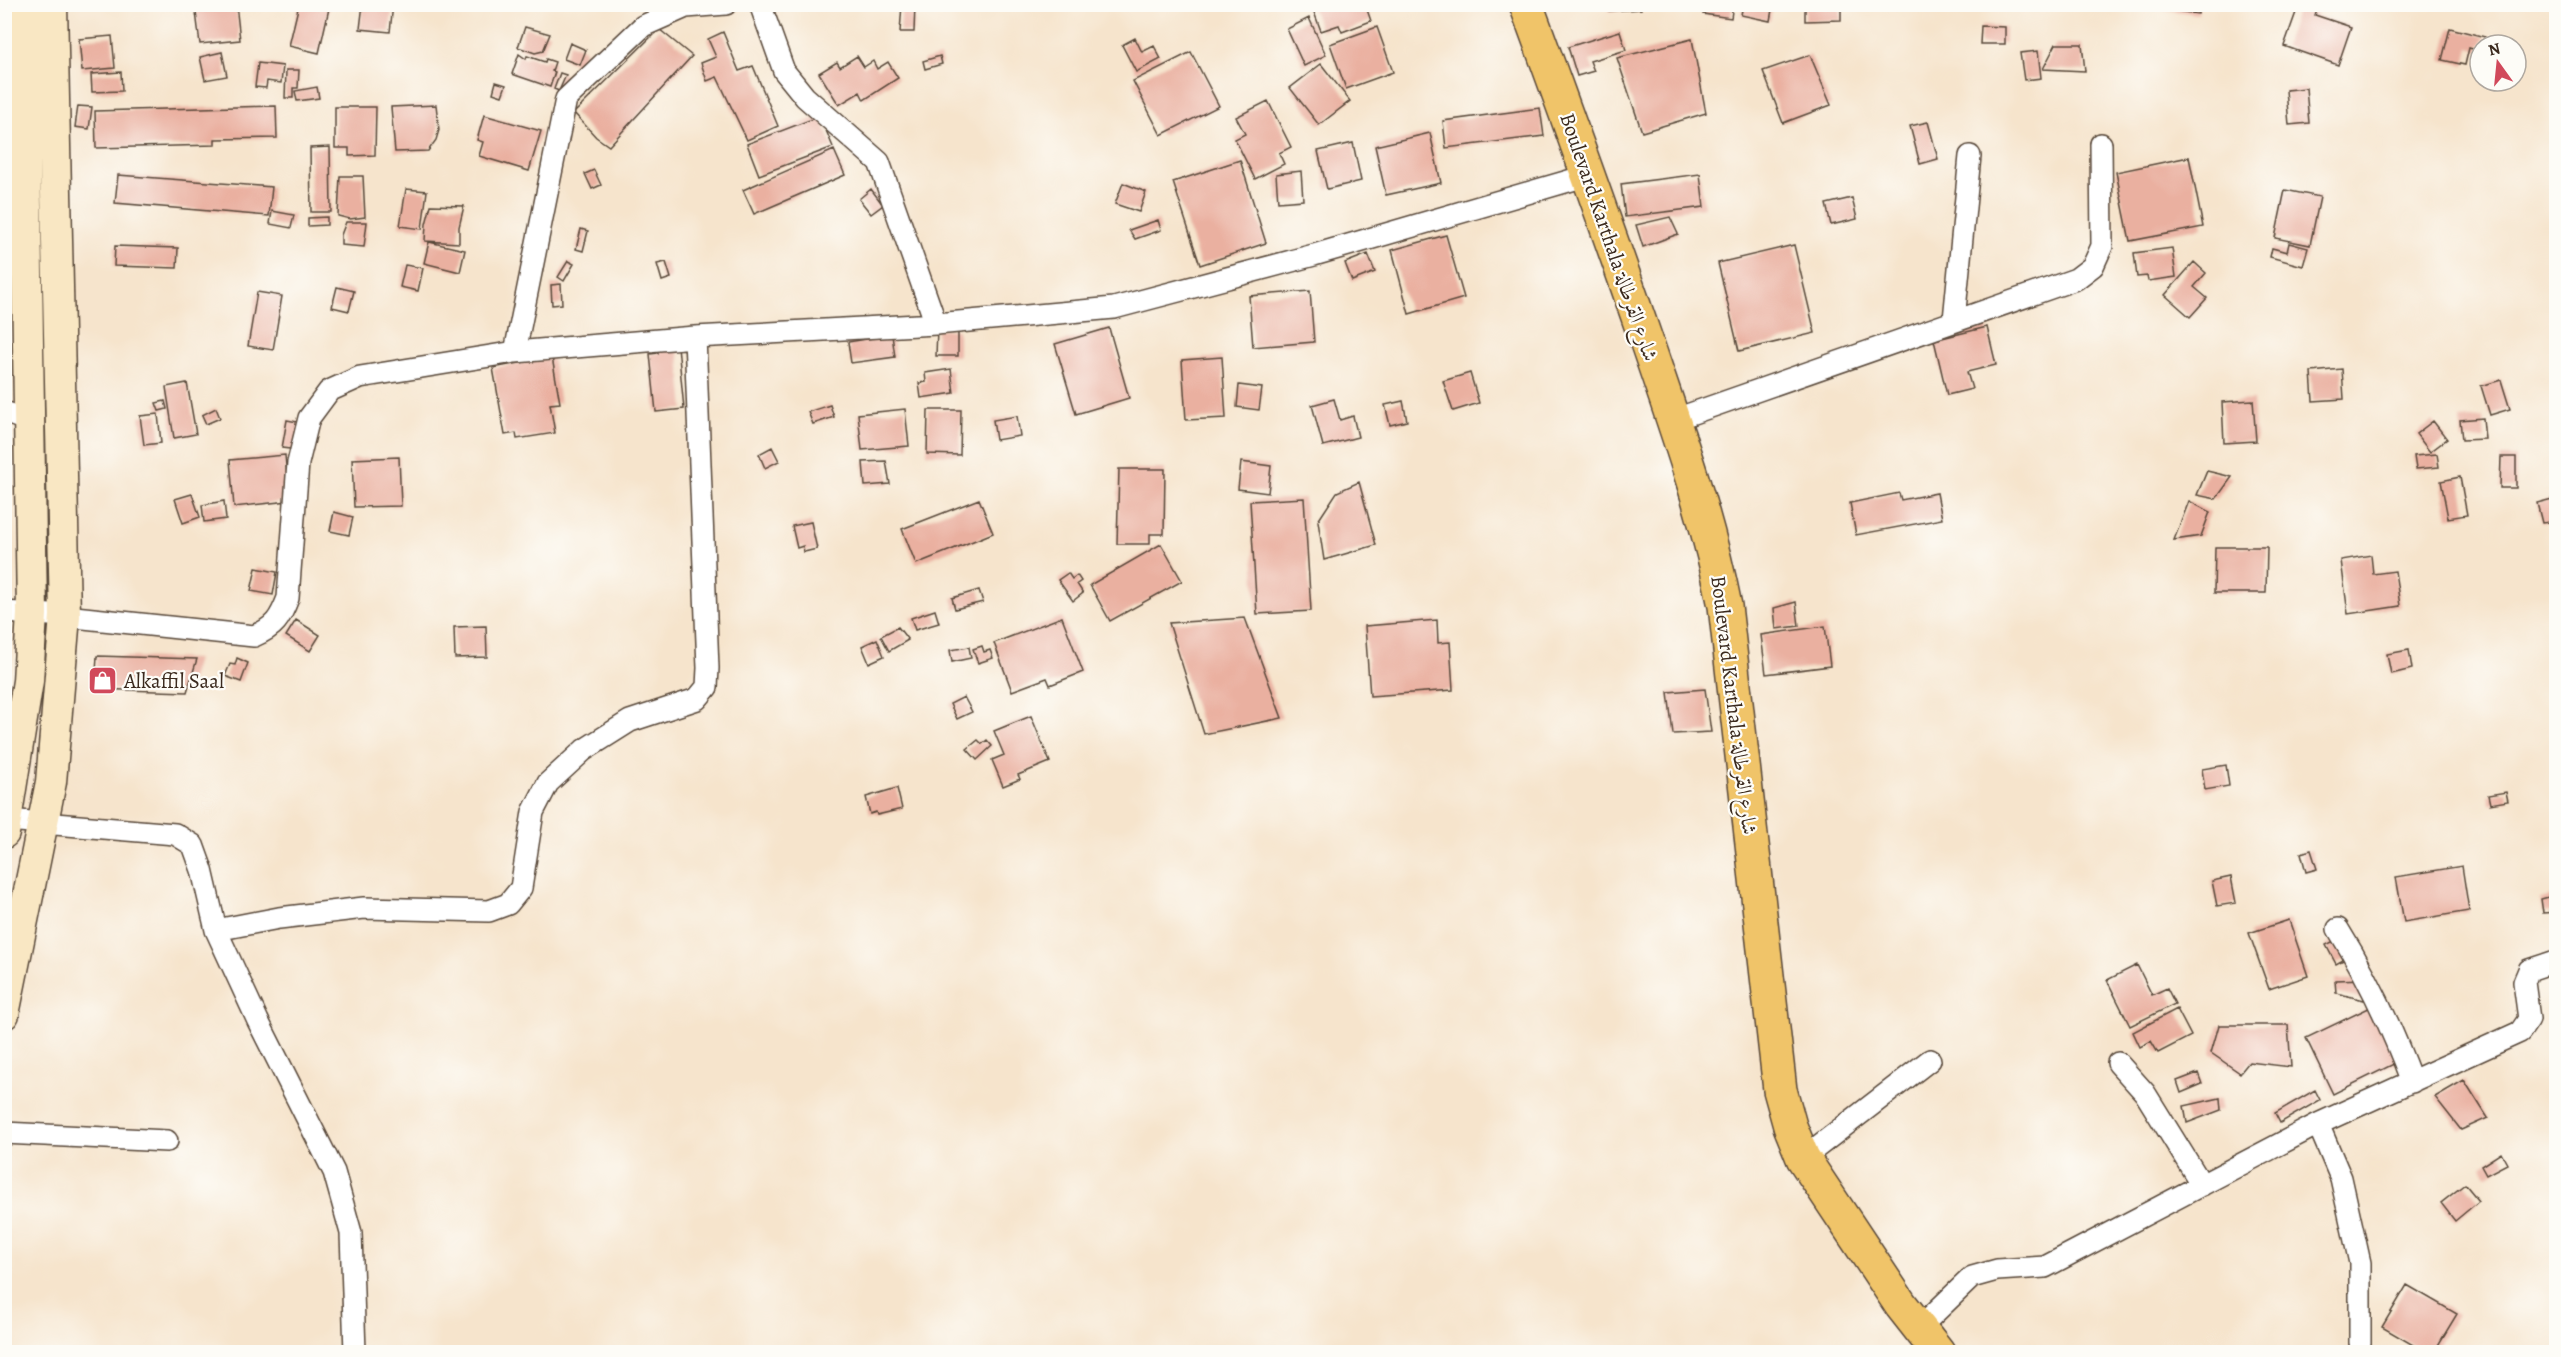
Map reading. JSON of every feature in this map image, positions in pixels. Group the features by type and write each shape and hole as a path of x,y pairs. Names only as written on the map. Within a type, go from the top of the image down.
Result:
{"main road":[{"name":"Boulevard Karthala شارع القرطالة","path":"1526,4 1589,175 1700,501 1725,606 1780,1090 1790,1126 1803,1158 1901,1305 1928,1340"},
{"path":"4,1014 51,782 65,616 52,18"},
{"path":"6,826 27,681 18,613 17,20"}],"street":[{"path":"515,352 566,99 643,26 686,7 726,4"},
{"path":"760,4 784,71 805,98 879,162 936,324"},
{"path":"17,20 52,18"},
{"path":"1673,420 2076,279 2093,266 2102,246 2101,144"},
{"path":"1954,320 1970,156"},
{"path":"18,613 254,636 267,630 280,618 288,598 298,463 309,418 329,391 360,377 515,352 695,336 936,324 1114,308 1314,255 1589,175"},
{"path":"216,930 279,918 364,908 489,911 508,904 521,888 533,812 548,783 584,750 630,721 697,699 707,687 695,336"},
{"path":"6,826 43,824 175,834 193,845 202,870 216,930 258,1021 334,1172 351,1233 355,1353"},
{"path":"2338,929 2362,967 2398,1043 2412,1082"},
{"path":"1928,1340 1972,1277 1997,1270 2044,1267 2318,1124 2520,1032 2529,1019 2524,982 2529,970 2556,961"},
{"path":"1803,1158 1930,1060"},
{"path":"2118,1063 2145,1093 2202,1185"},
{"path":"2318,1124 2341,1179 2360,1263 2360,1342"},
{"path":"4,1132 168,1141"}],"building":[{"path":"195,4 236,4 240,40 200,44"},
{"path":"299,4 330,4 319,53 289,46"},
{"path":"363,4 393,4 390,32 360,29"},
{"path":"902,4 915,4 914,32 900,32"},
{"path":"1311,4 1365,4 1371,21 1342,32 1339,25 1321,31"},
{"path":"1608,4 1640,4 1641,9 1609,11"},
{"path":"1704,4 1733,4 1731,18 1703,14"},
{"path":"1743,4 1773,4 1770,21 1741,15"},
{"path":"1805,4 1841,4 1841,20 1805,21"},
{"path":"2154,4 2199,4 2198,14 2154,8"},
{"path":"2299,4 2319,4 2315,15 2351,27 2338,65 2284,46"},
{"path":"1309,18 1326,55 1304,66 1287,29"},
{"path":"1981,26 2005,27 2005,44 1980,44"},
{"path":"525,27 550,34 543,51 535,53 518,47"},
{"path":"1377,27 1393,72 1346,89 1330,44"},
{"path":"2450,28 2469,33 2465,65 2442,60"},
{"path":"659,29 692,56 609,146 596,137 574,113"},
{"path":"1620,31 1626,50 1590,61 1594,71 1577,76 1568,47"},
{"path":"723,32 739,71 753,66 778,126 747,140 717,77 707,81 701,63 716,57 708,39"},
{"path":"112,36 115,68 82,71 79,39"},
{"path":"1135,38 1142,52 1154,46 1161,59 1136,72 1122,45"},
{"path":"1692,39 1706,113 1642,132 1617,58"},
{"path":"570,43 586,50 580,65 564,59"},
{"path":"2056,44 2082,44 2085,71 2043,69"},
{"path":"2038,51 2041,78 2024,80 2020,53"},
{"path":"222,52 227,76 205,80 200,57"},
{"path":"1191,52 1219,106 1161,135 1133,81"},
{"path":"519,54 526,59 527,56 545,62 546,59 555,62 552,71 555,72 550,87 512,74"},
{"path":"1810,55 1831,105 1783,123 1763,71"},
{"path":"857,56 864,67 873,61 877,69 888,62 898,78 864,100 860,92 839,105 819,73 837,62 840,67"},
{"path":"940,56 942,64 925,69 923,61"},
{"path":"258,63 283,66 281,83 267,81 266,88 255,87"},
{"path":"1321,64 1350,101 1319,125 1290,88"},
{"path":"286,70 299,70 298,88 293,88 293,98 285,98"},
{"path":"121,72 122,91 92,92 91,74"},
{"path":"560,73 566,75 559,91 554,89"},
{"path":"496,82 506,85 502,96 493,93"},
{"path":"317,87 319,98 297,101 295,91"},
{"path":"2306,88 2309,123 2289,125 2286,90"},
{"path":"1268,101 1291,147 1279,153 1284,164 1255,179 1235,139 1245,134 1236,117"},
{"path":"436,105 439,130 436,140 428,151 395,152 391,107"},
{"path":"78,106 92,107 89,129 75,127"},
{"path":"276,106 277,138 215,139 215,145 96,148 95,111"},
{"path":"335,107 376,107 375,155 349,156 349,148 335,148"},
{"path":"1540,108 1544,136 1446,148 1443,121"},
{"path":"484,115 541,131 529,171 479,156 483,142 477,140"},
{"path":"820,116 833,147 759,175 747,144"},
{"path":"1928,122 1938,159 1920,164 1910,126"},
{"path":"1430,133 1441,183 1386,195 1375,146"},
{"path":"1353,143 1361,181 1327,189 1318,151"},
{"path":"330,147 331,212 311,212 310,148"},
{"path":"834,150 845,175 754,214 743,190"},
{"path":"2189,157 2203,227 2130,241 2116,172"},
{"path":"1240,160 1266,243 1200,265 1173,182"},
{"path":"594,170 601,185 592,189 585,174"},
{"path":"1301,171 1303,200 1278,202 1276,174"},
{"path":"1700,174 1704,207 1625,217 1621,184"},
{"path":"118,175 272,187 269,216 115,203"},
{"path":"340,176 363,176 365,217 350,219 338,216"},
{"path":"1123,183 1146,192 1139,212 1115,204"},
{"path":"406,189 427,191 422,229 400,226"},
{"path":"871,189 883,205 871,214 859,199"},
{"path":"2285,190 2320,197 2310,245 2275,238"},
{"path":"1852,198 1857,219 1831,225 1826,204"},
{"path":"431,205 464,206 459,227 459,243 425,241 426,224"},
{"path":"272,211 294,215 291,228 270,224"},
{"path":"327,217 327,225 308,226 308,218"},
{"path":"1670,217 1678,234 1643,247 1636,225"},
{"path":"1158,220 1161,230 1135,239 1129,230"},
{"path":"346,222 367,222 364,247 341,245 341,235"},
{"path":"581,229 588,231 583,251 576,249"},
{"path":"1446,235 1464,298 1409,314 1392,250"},
{"path":"429,242 465,250 460,272 424,263"},
{"path":"2289,243 2308,248 2303,266 2270,257 2272,248 2287,252"},
{"path":"1794,245 1815,333 1739,351 1718,263"},
{"path":"115,246 178,248 177,268 114,266"},
{"path":"2172,248 2176,277 2148,281 2147,276 2137,277 2134,253"},
{"path":"1368,254 1375,272 1352,281 1345,263"},
{"path":"568,261 574,264 564,281 558,277"},
{"path":"666,262 671,278 662,281 657,264"},
{"path":"2194,262 2206,273 2194,287 2207,298 2190,317 2165,295"},
{"path":"405,265 423,268 418,291 400,287"},
{"path":"561,284 562,304 552,305 551,285"},
{"path":"337,287 354,291 349,311 332,307"},
{"path":"1310,291 1314,342 1253,347 1249,296"},
{"path":"257,292 282,296 273,350 248,346"},
{"path":"1987,327 1996,365 1967,372 1972,389 1947,395 1934,340"},
{"path":"1109,328 1129,398 1076,414 1055,344"},
{"path":"937,329 958,330 958,356 936,356"},
{"path":"892,335 895,357 851,363 848,342"},
{"path":"678,346 684,409 656,412 650,354 658,353 658,348"},
{"path":"552,357 560,403 550,404 555,433 517,439 516,433 505,435 493,368"},
{"path":"1222,357 1226,418 1186,420 1182,360"},
{"path":"951,369 954,393 921,398 919,383 926,382 925,373"},
{"path":"2342,369 2344,399 2313,401 2311,372"},
{"path":"1470,373 1479,403 1453,411 1443,381"},
{"path":"2501,380 2510,409 2490,415 2481,386"},
{"path":"187,383 196,434 174,438 166,387"},
{"path":"1239,385 1262,388 1259,410 1237,407"},
{"path":"1334,399 1340,420 1353,416 1358,437 1323,446 1312,405"},
{"path":"2253,400 2256,441 2224,443 2222,402"},
{"path":"165,401 167,409 159,411 156,403"},
{"path":"1403,401 1407,421 1390,425 1385,405"},
{"path":"830,405 834,417 813,424 808,412"},
{"path":"216,408 220,418 206,424 202,415"},
{"path":"905,409 909,446 862,450 858,414"},
{"path":"928,410 961,410 960,455 927,454"},
{"path":"158,414 161,443 144,445 140,416"},
{"path":"1017,416 1020,436 996,440 993,420"},
{"path":"2483,418 2485,439 2462,440 2460,420"},
{"path":"287,420 303,423 298,450 282,448"},
{"path":"2433,421 2447,439 2430,452 2416,434"},
{"path":"772,447 779,461 765,468 759,454"},
{"path":"2437,454 2439,467 2416,469 2414,456"},
{"path":"285,455 289,501 234,507 230,460"},
{"path":"399,457 401,506 354,507 352,459"},
{"path":"2501,457 2516,457 2516,488 2500,488"},
{"path":"886,461 890,484 865,486 863,462"},
{"path":"1241,462 1271,466 1268,493 1238,489"},
{"path":"1119,469 1165,469 1164,534 1150,534 1150,544 1117,544"},
{"path":"2207,471 2232,477 2216,499 2197,495"},
{"path":"2460,477 2467,515 2448,518 2441,481"},
{"path":"1359,482 1376,545 1324,560 1318,521 1337,492"},
{"path":"1899,493 1901,500 1937,493 1942,519 1856,535 1850,503"},
{"path":"192,494 200,517 183,523 175,499"},
{"path":"1304,498 1311,611 1257,614 1250,501"},
{"path":"2556,498 2556,526 2552,527 2550,522 2542,523 2537,503"},
{"path":"979,499 993,533 916,564 902,529"},
{"path":"224,501 226,519 204,522 202,505"},
{"path":"2189,501 2210,512 2201,536 2174,540"},
{"path":"334,512 353,517 349,535 330,531"},
{"path":"811,522 817,549 804,552 803,546 797,548 792,526"},
{"path":"1161,544 1182,581 1110,621 1090,585"},
{"path":"2215,547 2267,547 2266,593 2214,593"},
{"path":"2371,555 2373,574 2395,571 2400,606 2348,614 2341,560"},
{"path":"256,568 277,572 273,595 251,591"},
{"path":"1068,573 1072,579 1077,575 1081,581 1077,584 1083,593 1073,601 1058,580"},
{"path":"979,590 983,602 955,609 952,598"},
{"path":"1796,602 1799,626 1776,629 1774,608"},
{"path":"935,610 939,623 915,630 911,618"},
{"path":"1062,617 1083,672 1050,685 1047,678 1012,691 994,643"},
{"path":"1245,618 1282,718 1204,734 1169,623"},
{"path":"296,620 320,635 310,651 286,636"},
{"path":"1437,620 1438,643 1450,642 1453,690 1370,696 1365,626"},
{"path":"486,626 487,657 455,658 454,627"},
{"path":"1825,626 1830,666 1766,674 1761,635"},
{"path":"898,627 908,640 889,651 881,636"},
{"path":"877,639 884,656 869,663 862,646"},
{"path":"982,646 984,652 990,650 993,658 978,663 973,649"},
{"path":"969,647 971,658 952,662 950,650"},
{"path":"2409,650 2412,669 2391,674 2387,654"},
{"path":"97,656 197,659 187,692 95,689"},
{"path":"237,658 248,663 241,682 225,676 230,664 235,665"},
{"path":"1705,689 1711,732 1673,734 1668,692"},
{"path":"964,697 972,712 957,719 950,704"},
{"path":"1031,716 1050,762 1018,775 1020,779 1003,786 992,760 1004,755 994,731"},
{"path":"978,740 982,744 987,740 992,746 977,760 967,749"},
{"path":"2226,765 2229,786 2205,790 2202,769"},
{"path":"897,788 902,809 877,815 876,812 870,814 866,797"},
{"path":"2506,792 2508,801 2490,804 2488,795"},
{"path":"2311,850 2317,869 2306,872 2301,853"},
{"path":"2462,866 2469,911 2404,922 2396,877"},
{"path":"2231,877 2236,903 2217,906 2212,881"},
{"path":"2556,895 2556,912 2543,913 2541,899"},
{"path":"2289,920 2308,976 2269,989 2249,933"},
{"path":"2338,939 2347,958 2336,964 2326,945"},
{"path":"2137,965 2152,995 2167,988 2175,1004 2130,1026 2107,980"},
{"path":"2365,979 2364,1000 2336,993 2335,980"},
{"path":"2375,1005 2402,1060 2333,1094 2306,1038"},
{"path":"2177,1009 2191,1036 2158,1053 2151,1041 2140,1047 2133,1032"},
{"path":"2219,1025 2288,1025 2291,1067 2249,1062 2240,1073 2211,1053"},
{"path":"2198,1073 2202,1084 2181,1093 2177,1081"},
{"path":"2464,1080 2488,1118 2461,1130 2435,1097"},
{"path":"2315,1090 2320,1100 2280,1123 2275,1113"},
{"path":"2220,1098 2221,1110 2187,1123 2184,1106"},
{"path":"2501,1153 2507,1164 2486,1175 2481,1166"},
{"path":"2465,1184 2479,1201 2455,1221 2441,1203"},
{"path":"2407,1285 2457,1314 2434,1352 2425,1352 2382,1327"}],"place":[{"name":"Alkaffil Saal","path":"103,681"}]}
